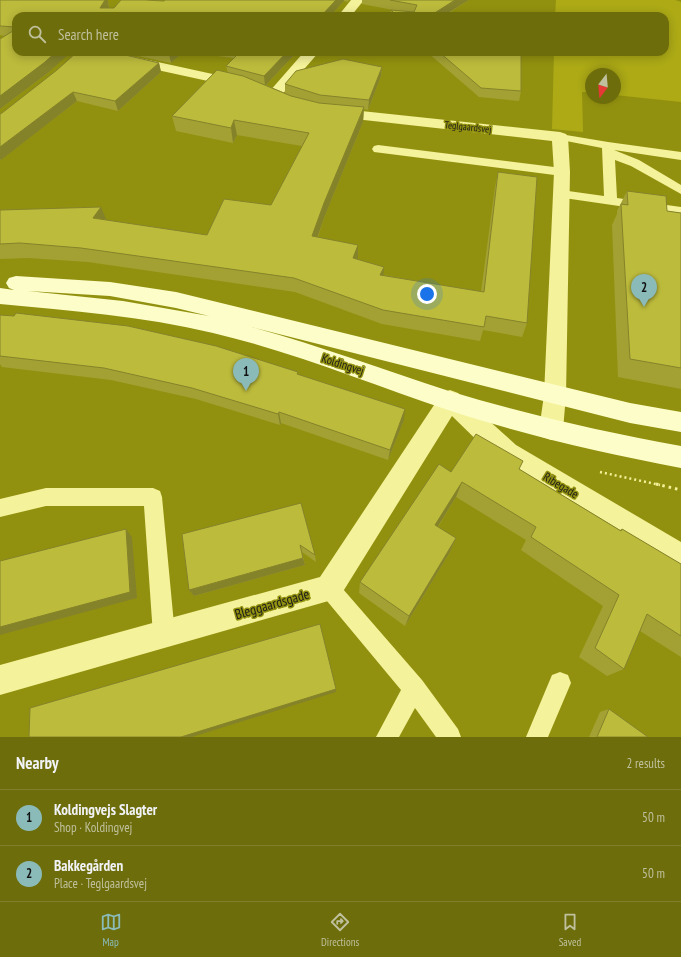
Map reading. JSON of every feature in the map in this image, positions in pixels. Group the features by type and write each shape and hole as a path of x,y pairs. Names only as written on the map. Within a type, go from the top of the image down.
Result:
{"main road":[{"name":"Koldingvej","path":"0,283 110,289 176,300 555,395 630,413 681,422"},
{"name":"Koldingvej","path":"0,296 109,306 182,318 243,332 450,400 551,430 610,444 681,457"}],"street":[{"path":"348,12 358,0"},
{"path":"110,56 264,91 292,103"},
{"path":"264,91 307,56"},
{"name":"Teglgaardsvej","path":"320,111 560,137"},
{"path":"551,430 555,395 562,172 560,137"},
{"path":"329,588 450,400"},
{"name":"Ribegade","path":"450,400 507,453 672,552"},
{"name":"Bleggaardsgade","path":"0,680 329,588"}],"lane":[{"path":"560,137 608,150 681,156"},
{"path":"378,150 562,172"},
{"path":"608,150 635,163 681,190"},
{"path":"608,150 611,200"},
{"path":"561,194 681,211"},
{"path":"0,508 46,497 153,497 164,635"},
{"path":"329,588 414,688 450,737"},
{"path":"537,737 560,683"},
{"path":"387,737 414,688"}],"shaded area":[{"path":"556,0 675,0 681,2 681,102 621,96 621,68 585,68 585,92 582,92 583,132 552,129 554,56 669,56 669,12 555,12"}],"building":[{"path":"0,0 105,0 100,8 114,8 121,0 336,0 325,12 12,12 12,27 0,26"},
{"path":"390,0 455,0 436,12 414,12 417,5"},
{"path":"391,10 414,12 393,12"},
{"path":"12,32 12,56 52,56 0,96 0,39"},
{"path":"73,56 130,56 159,63 115,101 73,92 0,147 0,114 57,70"},
{"path":"236,56 283,56 264,76 226,66"},
{"path":"444,56 521,56 521,91 481,88"},
{"path":"343,59 382,67 369,100 320,95 285,84 296,71"},
{"path":"217,70 243,76 291,96 319,103 364,107 324,203 312,236 358,245 353,258 384,267 380,275 484,292 498,172 537,177 527,323 486,316 484,327 383,310 294,278 81,248 20,243 0,244 0,210 101,207 93,218 207,235 224,199 271,205 309,133 234,120 231,128 172,116"},
{"path":"627,191 666,196 667,211 681,213 681,368 630,359 621,204 628,205"},
{"path":"16,313 128,326 216,346 298,372 297,374 405,409 390,450 279,412 278,414 192,388 104,368 0,356 0,315 14,316"},
{"path":"476,434 523,461 519,469 621,531 622,529 681,564 681,636 647,614 624,669 595,648 619,595 531,537 536,527 462,482 435,525 456,538 409,616 360,582 439,464 451,472"},
{"path":"301,503 315,555 300,545 303,558 189,590 182,534"},
{"path":"126,529 130,592 0,627 0,561"},
{"path":"320,624 336,689 181,737 29,737 30,708"},
{"path":"609,709 648,737 597,737"}],"place":[{"name":"Bakkegården","path":"644,307"},
{"name":"Koldingvejs Slagter","path":"246,391"}]}
